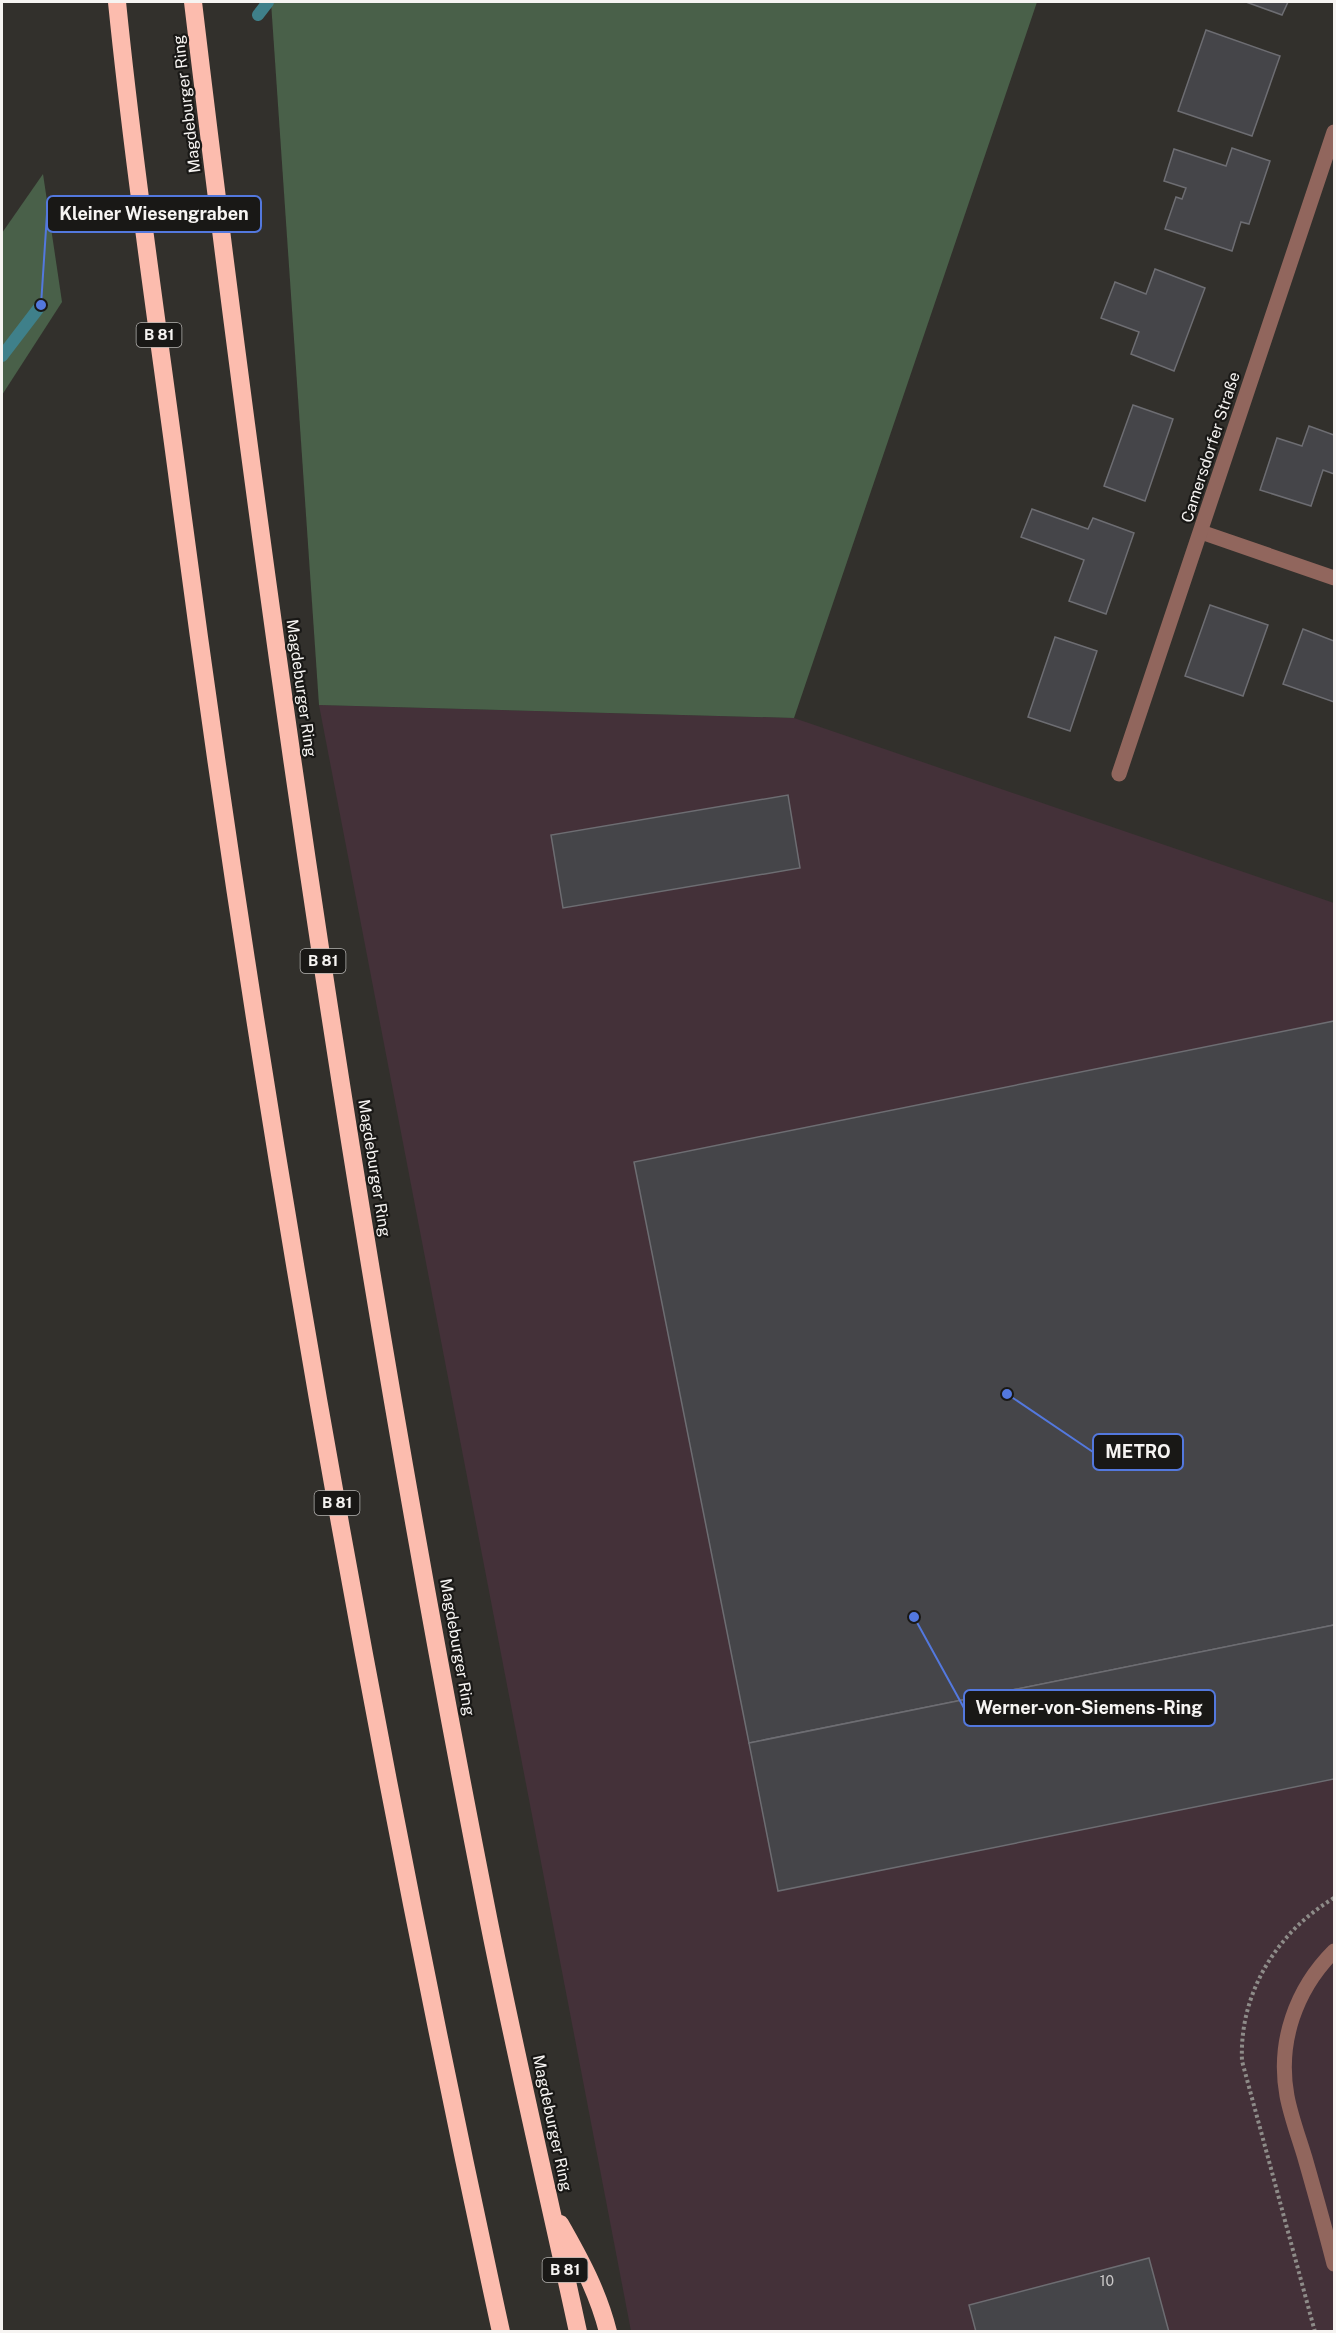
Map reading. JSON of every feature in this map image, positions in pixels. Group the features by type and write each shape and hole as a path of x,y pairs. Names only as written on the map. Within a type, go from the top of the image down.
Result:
{"highway":[{"name":"B 81","path":"117,2 202,669 265,1084 391,1804 455,2120 501,2331"},
{"name":"Magdeburger Ring","path":"193,2 231,319 282,688 361,1210 394,1406 483,1894 578,2331"},
{"path":"552,2209 591,2280 608,2331"}],"street":[{"name":"Camersdorfer Straße","path":"1119,774 1335,132"},
{"path":"1201,532 1335,578"},
{"path":"1335,1951 1313,1974 1302,1991 1289,2026 1284,2054 1287,2096 1335,2264"}],"shaded area":[{"path":"319,705 794,718 1334,903 1334,2331 631,2331"}],"green space":[{"path":"271,2 1037,2 794,718 319,705"},
{"path":"43,174 62,302 2,395 2,233"}],"building":[{"path":"1246,2 1288,2 1282,15"},
{"path":"1206,30 1280,56 1252,136 1178,111"},
{"path":"1232,148 1270,161 1249,224 1241,222 1232,251 1165,229 1176,197 1182,199 1186,188 1164,181 1174,149 1226,166"},
{"path":"1155,269 1205,288 1174,371 1131,354 1139,332 1101,318 1115,282 1146,294"},
{"path":"1133,405 1173,419 1145,501 1104,486"},
{"path":"1309,426 1334,435 1334,474 1323,470 1311,506 1260,490 1277,438 1302,446"},
{"path":"1032,509 1088,529 1093,518 1134,533 1106,614 1069,601 1084,560 1021,537"},
{"path":"1210,605 1268,625 1243,696 1185,676"},
{"path":"1303,629 1334,641 1334,702 1283,684"},
{"path":"1055,637 1097,651 1070,731 1028,717"},
{"path":"788,795 800,868 563,908 551,835"},
{"path":"1334,1021 1334,1625 749,1743 634,1162"},
{"path":"1334,1625 1334,1779 778,1891 749,1743"},
{"path":"1149,2258 1169,2332 976,2332 969,2305"}],"waterway":[{"path":"258,15 268,2"},
{"path":"2,356 41,305"}],"place":[{"name":"Kleiner Wiesengraben","path":"41,305"},
{"name":"METRO","path":"1007,1394"},
{"name":"Werner-von-Siemens-Ring","path":"914,1617"}]}
